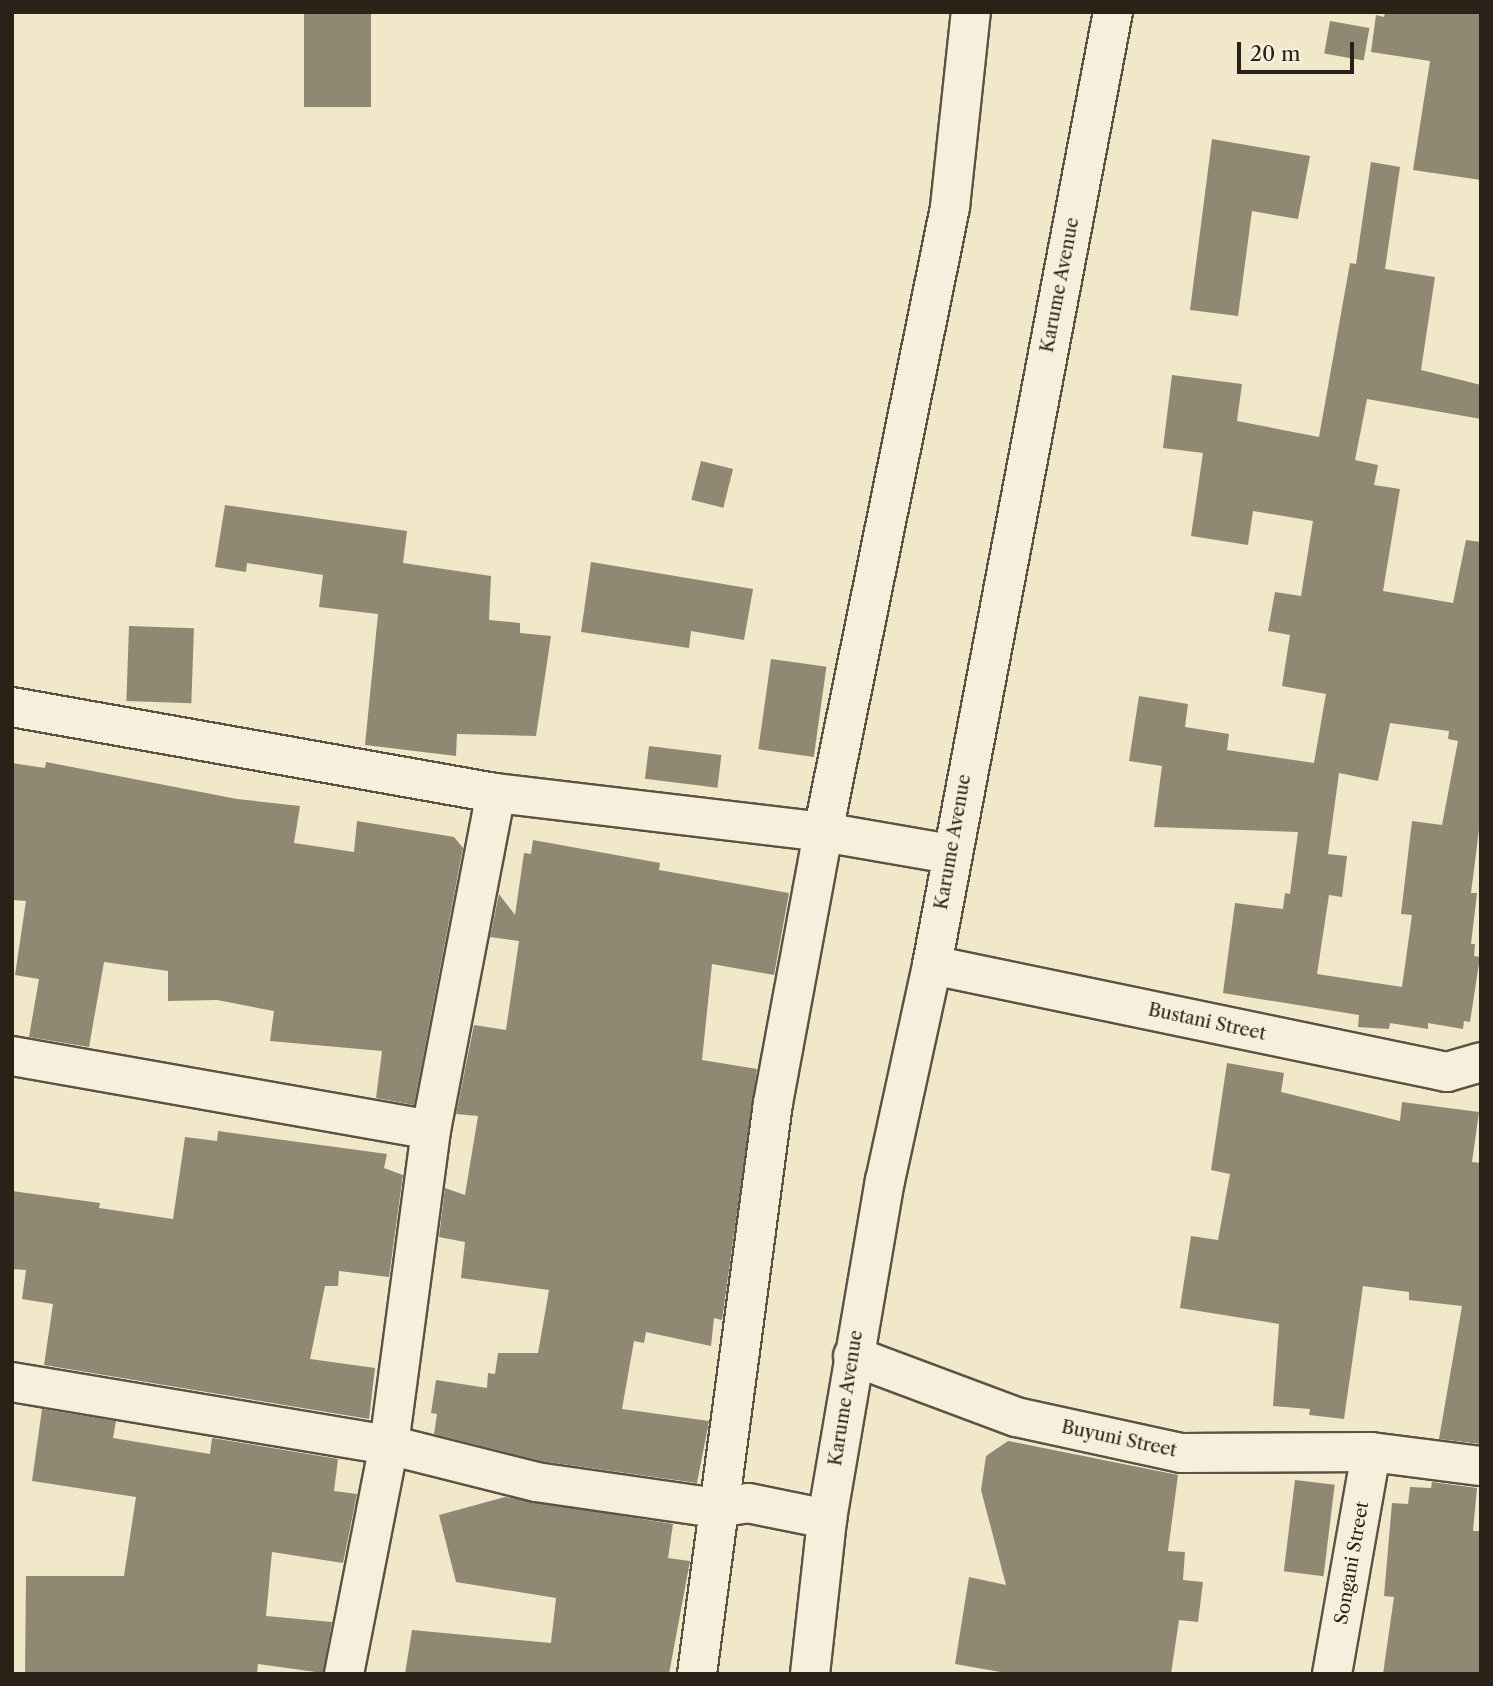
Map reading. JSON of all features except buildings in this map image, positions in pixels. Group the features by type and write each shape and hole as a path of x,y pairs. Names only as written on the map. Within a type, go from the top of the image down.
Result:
{"street":[{"path":"697,1674 733,1506 773,1103 823,832 950,207 971,12"},
{"name":"Karume Avenue","path":"810,1674 811,1515 853,1356 932,965 935,851 1113,12"},
{"path":"12,707 496,793 823,832 935,851"},
{"path":"344,1674 389,1445 431,1130 496,793"},
{"name":"Bustani Street","path":"932,965 1447,1072 1481,1062"},
{"path":"12,1056 431,1130"},
{"name":"Buyuni Street","path":"853,1356 1016,1417 1181,1453 1371,1452 1481,1466"},
{"path":"12,1382 389,1445 536,1482 811,1515"},
{"name":"Songani Street","path":"1332,1674 1371,1452"}]}
